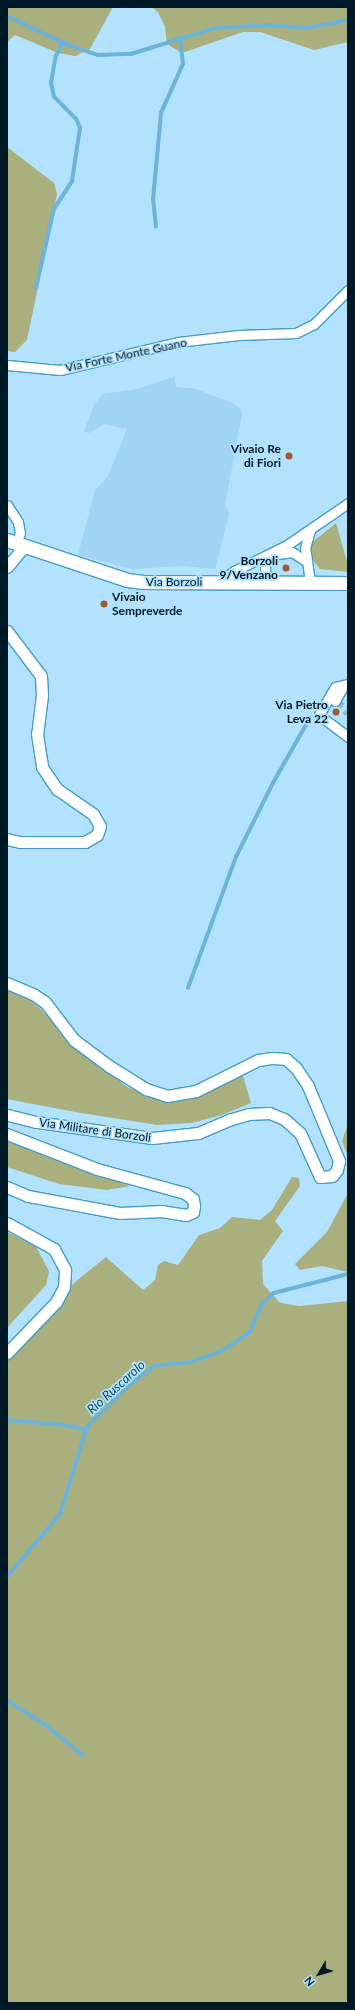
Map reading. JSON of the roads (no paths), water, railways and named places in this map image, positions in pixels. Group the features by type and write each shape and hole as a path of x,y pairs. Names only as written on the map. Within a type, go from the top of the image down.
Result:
{"main road":[{"name":"Via Borzoli","path":"16,544 127,580 348,583"}],"street":[{"name":"Via Forte Monte Guano","path":"7,365 60,370 178,342 240,335 296,333 314,324 348,290"},
{"path":"219,582 234,571 269,555 310,531 348,503"},
{"path":"7,505 19,526 16,544 7,567"},
{"path":"310,531 306,542 306,561 310,582"},
{"path":"269,555 292,552 306,561"},
{"path":"266,582 264,566 269,555"},
{"path":"7,632 41,676 42,695 37,734 42,767 58,789 93,814 100,826 97,835 85,842 20,842 7,839"},
{"path":"335,701 346,685"},
{"path":"346,685 335,687 319,715 348,737"},
{"name":"Via Militare di Borzoli","path":"7,983 33,994 45,1002 74,1040 109,1066 146,1089 167,1096 196,1091 258,1060 273,1058 286,1059 296,1068 308,1086 339,1161 337,1170 332,1176 320,1177 300,1133 284,1119 269,1113 249,1114 231,1119 198,1133 152,1138 36,1122 7,1115"},
{"name":"Via Militare di Borzoli","path":"7,1134 97,1169 185,1193 193,1199 194,1206 193,1212 186,1215 162,1211 120,1213 28,1196 7,1187"},
{"path":"7,1223 54,1250 65,1270 64,1287 56,1302 7,1353"}],"waterway":[{"path":"7,16 66,44 98,55 131,54 215,28 271,25 307,28 348,20"},
{"path":"156,227 153,200 161,113 183,64 180,38"},
{"path":"36,288 54,209 72,181 80,128 76,119 54,97 51,83 56,56 63,42"},
{"path":"188,988 236,857 273,783 306,725"},
{"name":"Rio Ruscarolo","path":"7,1577 60,1514 87,1427 129,1385 154,1366 191,1362 222,1351 250,1332 262,1304 274,1293 348,1274"},
{"path":"7,1420 66,1425 86,1430"},
{"path":"7,1700 47,1726 83,1755"}],"tunnel":[{"path":"335,701 348,712"}],"place":[{"name":"Vivaio Re di Fiori","path":"289,456"},
{"name":"Borzoli 9/Venzano","path":"286,568"},
{"name":"Vivaio Sempreverde","path":"104,604"},
{"name":"Via Pietro Leva 22","path":"336,712"}]}
